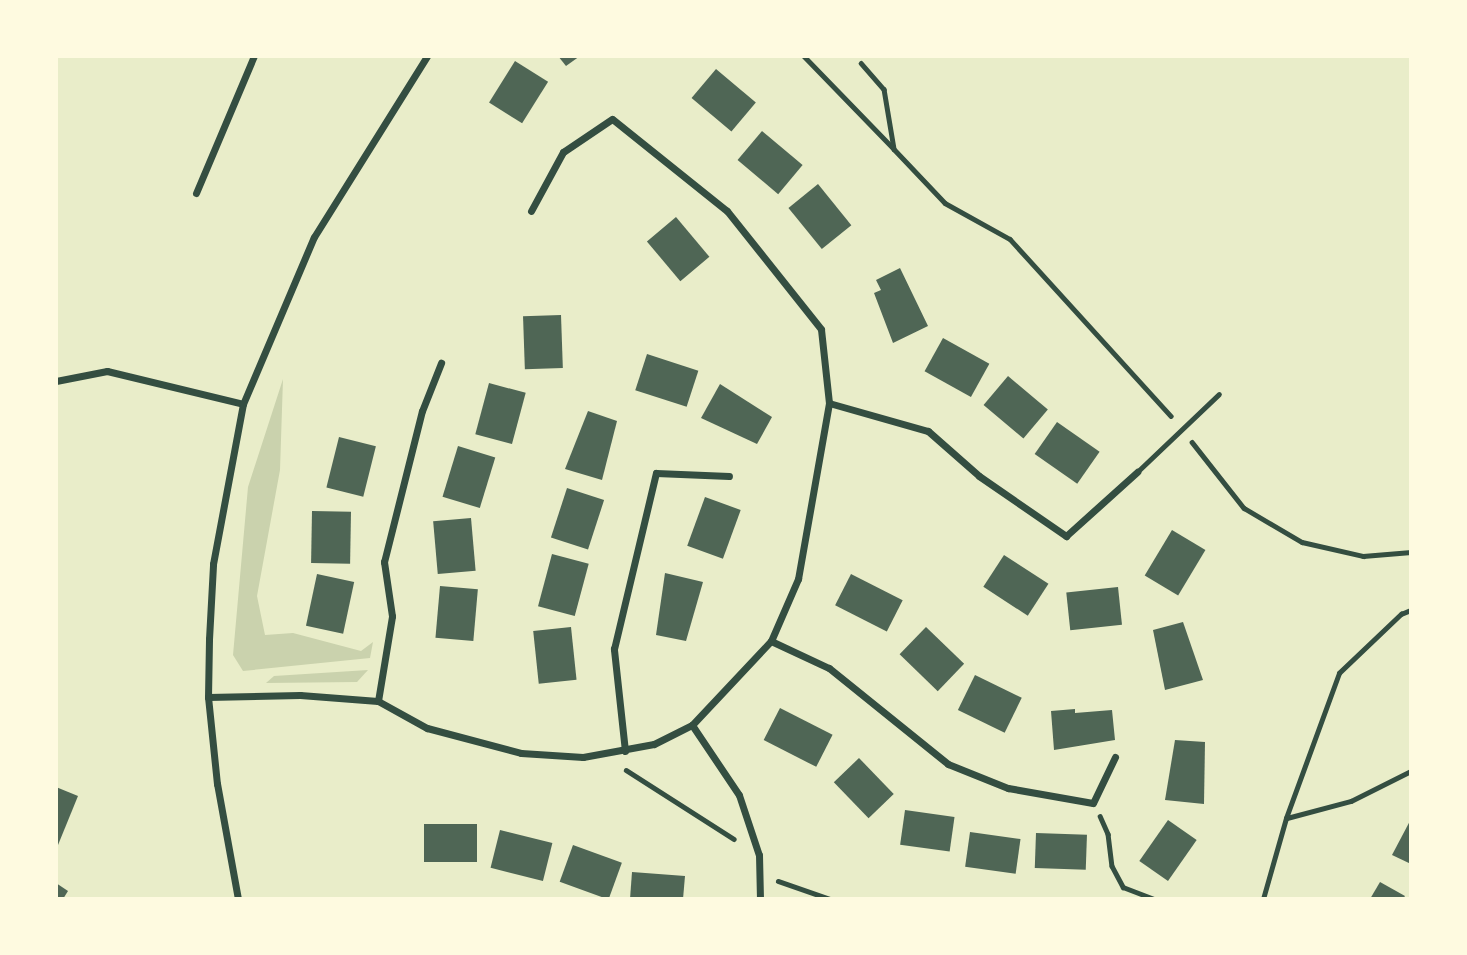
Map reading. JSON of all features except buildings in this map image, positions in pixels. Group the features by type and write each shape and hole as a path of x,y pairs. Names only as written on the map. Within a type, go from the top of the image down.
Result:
{"street":[{"path":"196,193 254,56"},
{"path":"238,899 216,784 208,697 213,564 243,404 314,237 427,56"},
{"path":"208,697 300,695 378,701 427,728 521,753 602,755 653,744 692,725 771,641 798,579 829,403 821,329 727,211 612,119 563,152 531,211"},
{"path":"378,701 392,616 384,562 422,411 441,362"},
{"path":"56,381 107,372 183,386 243,404"},
{"path":"829,403 928,430 979,477 1066,536 1137,472"},
{"path":"625,751 614,649 656,473 729,476"},
{"path":"771,641 829,668 948,764 1008,789 1093,803 1115,757"},
{"path":"692,725 739,795 759,855 760,899"}],"lane":[{"path":"1137,472 1219,394"}],"path":[{"path":"804,56 945,203 1010,239 1182,429 1244,508 1302,542 1363,556 1411,552"},
{"path":"861,63 884,89 894,149"},
{"path":"1263,899 1286,818 1339,673 1401,614 1411,610"},
{"path":"602,755 759,855"},
{"path":"1286,818 1351,801 1411,771"},
{"path":"1093,803 1108,834 1112,866 1123,887 1154,899"},
{"path":"761,875 830,899"}],"green space":[{"path":"283,379 280,470 257,596 265,635 293,633 361,651 373,642 370,658 243,671 233,655 248,487"},
{"path":"368,670 357,682 266,683 274,676"}]}
